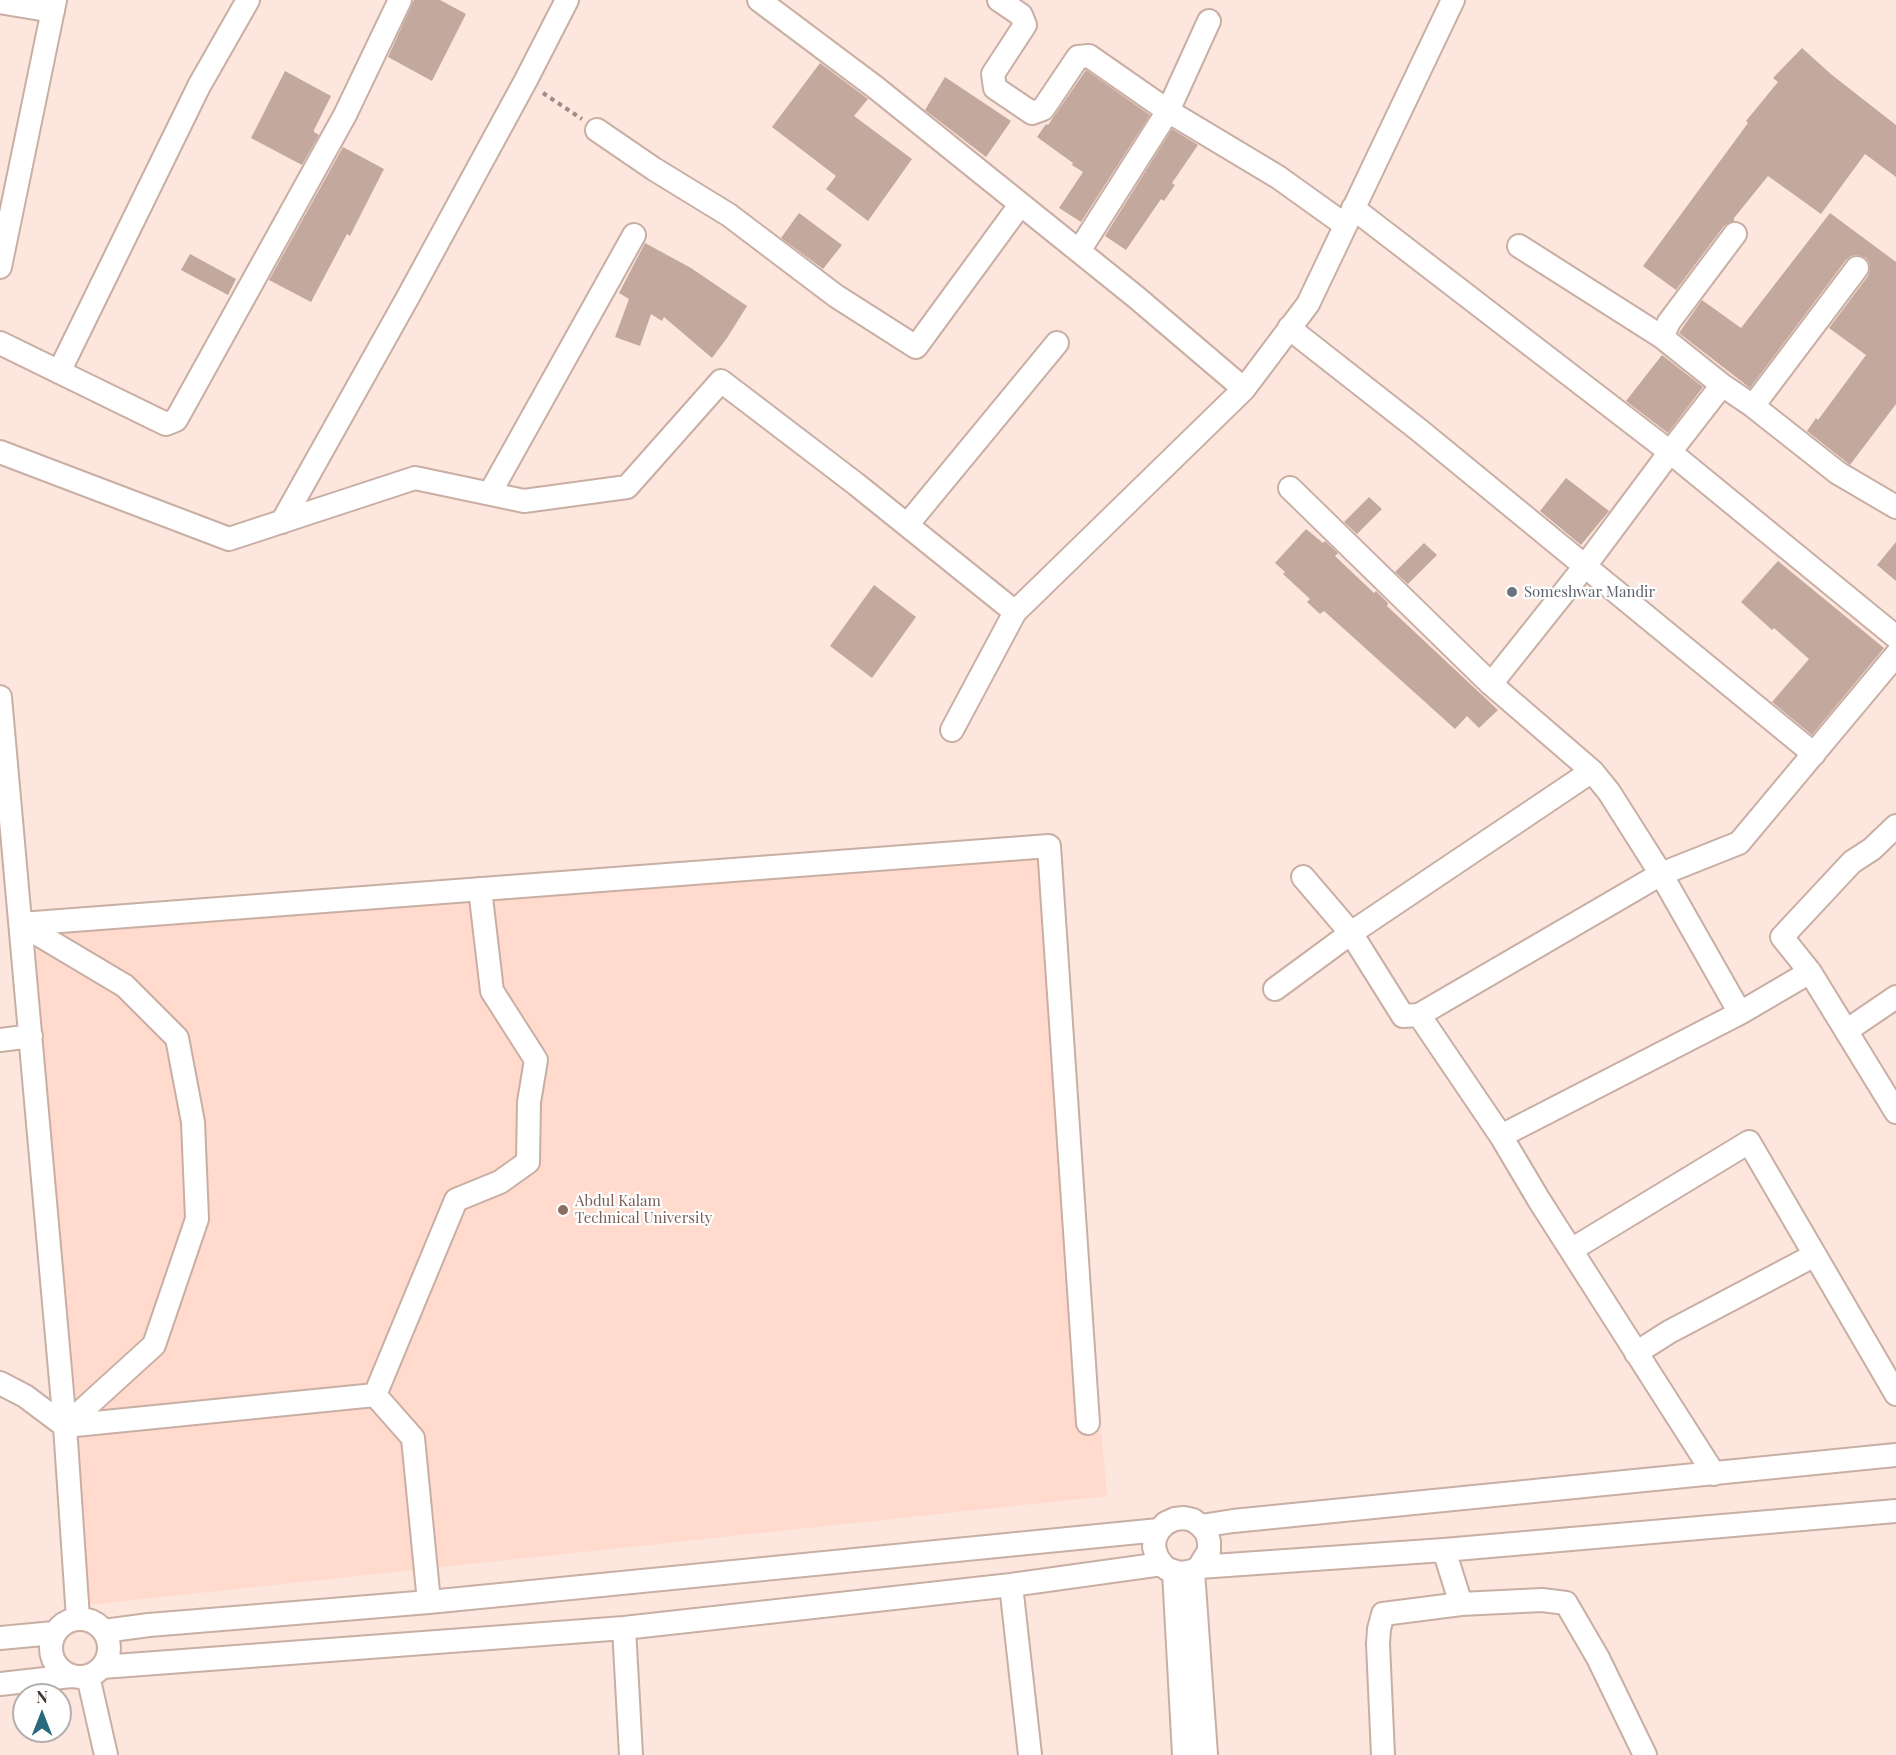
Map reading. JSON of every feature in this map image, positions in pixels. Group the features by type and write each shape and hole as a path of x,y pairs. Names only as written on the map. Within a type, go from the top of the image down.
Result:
{"street":[{"path":"59,372 199,86 248,0"},
{"path":"0,342 166,424 177,420 345,115 399,0"},
{"path":"282,522 526,80 567,0"},
{"path":"759,0 875,87 1136,297 1244,389"},
{"path":"999,0 1022,15 1025,25 993,74 995,88 1032,113 1043,109 1078,57 1089,56 1168,111 1349,217 1670,453 1896,637"},
{"path":"952,730 1015,612 1244,389 1308,304 1453,0"},
{"path":"0,2 54,6 0,267"},
{"path":"1079,251 1168,111 1209,21"},
{"path":"597,130 654,169 729,214 836,296 916,348 1020,205"},
{"path":"1662,337 1669,322 1736,234"},
{"path":"490,493 634,235"},
{"path":"1519,246 1662,337 1838,473 1896,507"},
{"path":"1753,406 1857,268"},
{"path":"1289,328 1419,430 1814,754"},
{"path":"907,525 1057,343"},
{"path":"0,452 229,539 415,478 524,501 627,487 721,381 1015,612"},
{"path":"1491,684 1585,566 1722,385"},
{"path":"1290,488 1491,684 1592,771 1609,792 1661,874 1740,1013"},
{"path":"1303,877 1351,933 1403,1016 1419,1015 1661,874 1739,843 1896,656"},
{"path":"0,697 5,808 21,924 65,1426 78,1618"},
{"path":"1275,989 1351,933 1592,771"},
{"path":"1896,826 1872,849 1852,862 1782,937 1810,972 1896,1112"},
{"path":"21,924 1049,846 1088,1423"},
{"path":"375,1395 456,1200 500,1182 528,1162 529,1102 536,1060 492,991 480,889"},
{"path":"21,924 124,986 177,1038 193,1122 197,1220 154,1345 65,1426"},
{"path":"1501,1136 1740,1013 1810,972"},
{"path":"1846,1031 1896,997"},
{"path":"1419,1015 1501,1136 1714,1474"},
{"path":"0,1040 31,1036"},
{"path":"1571,1250 1749,1142 1896,1394"},
{"path":"1636,1353 1669,1332 1815,1255"},
{"path":"0,1383 25,1396 65,1426 375,1395"},
{"path":"375,1395 413,1438 429,1602"},
{"path":"1201,1526 1896,1455"},
{"path":"0,1684 87,1673 624,1628 1011,1585 1182,1569 1444,1550 1896,1511"},
{"path":"1184,1518 1193,1520 1207,1533 1209,1551 1182,1569 1156,1557 1154,1547 1159,1530 1174,1519 1184,1518"},
{"path":"104,1630 429,1602 1159,1530"},
{"path":"1444,1550 1461,1604"},
{"path":"1182,1569 1184,1755"},
{"path":"1182,1569 1206,1755"},
{"path":"1011,1585 1030,1755"},
{"path":"1383,1755 1378,1644 1383,1614 1461,1604 1542,1600 1566,1603 1598,1658 1645,1755"},
{"path":"78,1618 97,1623 104,1630 110,1649 107,1659 87,1673 63,1672 52,1659 50,1650 54,1633 60,1626 78,1618"},
{"path":"624,1628 631,1755"},
{"path":"0,1638 54,1633"},
{"path":"87,1673 105,1755"}],"path":[{"path":"526,80 597,130"}],"shaded area":[{"name":"Abdul Kalam Technical University","path":"1049,846 1107,1496 77,1606 21,924"}],"building":[{"path":"414,0 440,0 466,14 432,81 388,57"},
{"path":"1802,48 1832,75 1896,125 1896,177 1865,154 1821,214 1768,176 1734,218 1734,221 1724,226 1676,290 1643,266 1748,123 1746,121 1778,82 1773,78"},
{"path":"820,63 868,99 854,116 912,159 868,221 826,189 836,176 772,127"},
{"path":"1086,70 1150,115 1081,222 1059,208 1083,172 1037,137"},
{"path":"285,71 331,96 314,130 319,135 302,165 251,138"},
{"path":"945,77 1011,121 986,157 925,110"},
{"path":"1172,129 1198,145 1172,183 1175,185 1164,201 1161,199 1126,250 1105,236"},
{"path":"343,147 384,169 350,236 347,234 311,302 269,280"},
{"path":"799,213 842,245 823,269 781,238"},
{"path":"1830,213 1896,262 1896,404 1850,465 1807,431 1816,418 1818,420 1866,355 1829,328 1868,276 1870,269 1866,258 1858,255 1846,260 1750,388 1679,333 1702,300 1741,328"},
{"path":"645,243 691,268 747,306 712,358 664,317 662,321 651,314 640,346 615,337 629,299 619,293"},
{"path":"190,254 236,279 228,295 181,270"},
{"path":"1662,355 1703,387 1668,433 1626,401"},
{"path":"1566,478 1609,511 1581,545 1540,511"},
{"path":"1369,497 1382,509 1357,534 1344,522"},
{"path":"1306,529 1338,553 1335,556 1374,593 1376,591 1388,603 1387,606 1498,710 1479,728 1467,716 1455,729 1324,611 1320,614 1307,602 1310,599 1283,574 1285,572 1275,563"},
{"path":"1896,542 1896,581 1877,565"},
{"path":"1424,543 1437,555 1408,584 1395,572"},
{"path":"1778,561 1884,648 1812,735 1772,702 1809,659 1741,602"},
{"path":"874,585 916,617 872,678 830,646"}],"place":[{"name":"Someshwar Mandir","path":"1512,592"},
{"name":"Abdul Kalam Technical University","path":"563,1210"}]}
